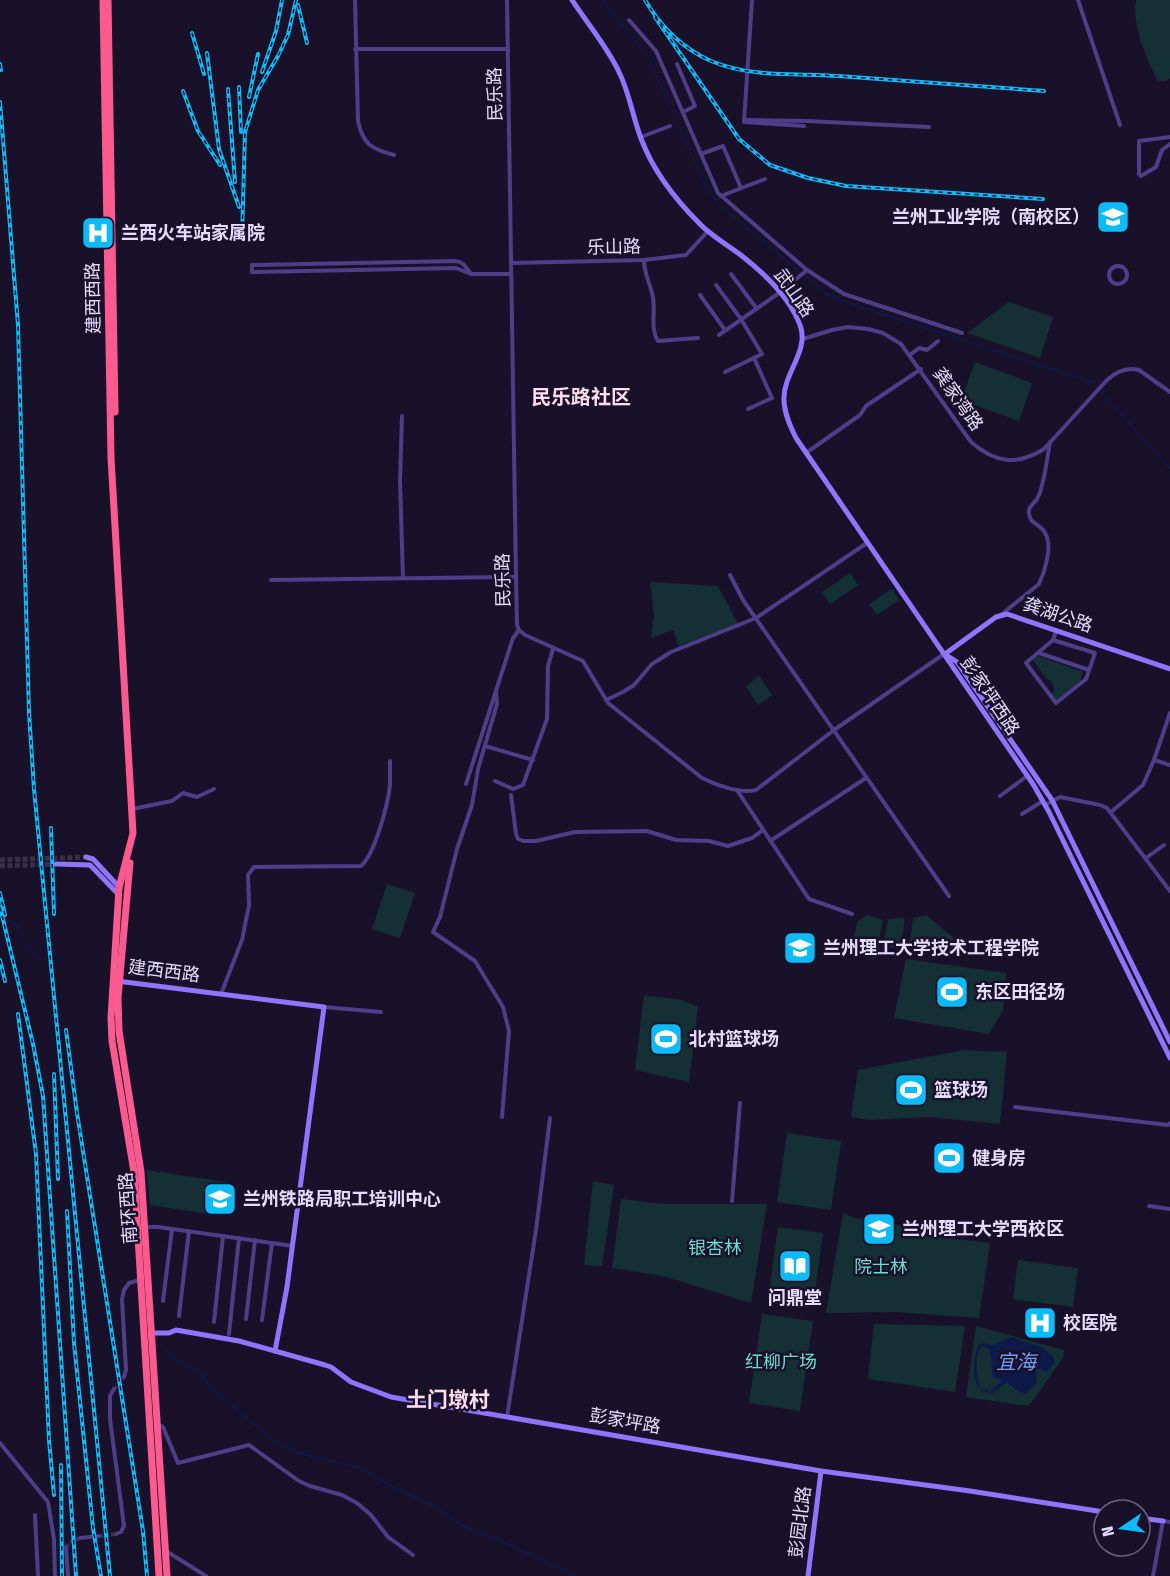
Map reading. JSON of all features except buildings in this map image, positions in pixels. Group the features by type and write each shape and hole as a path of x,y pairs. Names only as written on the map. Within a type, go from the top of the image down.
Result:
{"highway":[{"name":"建西西路","path":"103,0 113,486 133,839 119,892 112,980"},
{"name":"建西西路","path":"108,0 115,381 113,486"},
{"name":"南环西路","path":"133,839 118,998 119,1030 141,1172 141,1280 159,1576"},
{"name":"南环西路","path":"112,980 112,1041 142,1227 167,1576"}],"main road":[{"name":"武山路","path":"572,0 618,69 626,86 641,137 656,169 684,207 708,231 756,268 795,314 803,339 788,380 784,399 791,428 805,453 945,654"},
{"name":"龚湖公路","path":"945,654 1002,614 1014,616 1170,669"},
{"name":"彭家坪西路","path":"945,654 1044,803 1170,1058"},
{"name":"彭家坪西路","path":"945,654 957,662 1052,800 1170,1042"},
{"path":"86,857 93,859 119,892"},
{"path":"56,864 90,865 119,892 127,894"},
{"name":"建西西路","path":"112,980 324,1007"},
{"path":"275,1351 293,1246 324,1007"},
{"name":"彭家坪路","path":"151,1333 169,1333 176,1330 239,1341 331,1367 351,1382 391,1397 821,1471 1092,1510"},
{"name":"彭园北路","path":"808,1576 821,1471"},
{"path":"1152,1520 1163,1521"}],"street":[{"path":"355,0 360,132 364,140 373,147 394,155"},
{"name":"民乐路","path":"507,0 516,577 519,630 525,635 583,661 606,700 702,778 711,783 749,792 756,790 834,730 945,654"},
{"path":"744,120 752,0"},
{"path":"1078,0 1120,125"},
{"path":"629,20 656,51 721,196 806,271 844,294 962,333"},
{"path":"356,50 508,49"},
{"path":"677,64 695,106 683,112"},
{"path":"744,120 744,122 804,126"},
{"path":"744,120 929,127"},
{"path":"641,137 670,126"},
{"path":"1170,137 1139,141 1139,174 1141,176 1156,167 1161,150 1170,144"},
{"path":"701,154 723,146 741,188"},
{"path":"721,196 765,179"},
{"name":"乐山路","path":"511,262 644,260 678,254 686,255 708,231"},
{"path":"644,260 646,279 653,294 654,334 658,340 698,338"},
{"path":"471,274 461,262 456,261 252,265 252,272 456,268 471,274 511,274"},
{"path":"345,263 345,270"},
{"path":"1118,266 1124,269 1127,275 1125,281 1118,284 1112,282 1109,275 1112,269 1118,266"},
{"path":"719,335 797,280 806,271"},
{"path":"731,274 757,309"},
{"path":"716,285 741,319 762,354 725,372"},
{"path":"700,295 726,330"},
{"name":"龚家湾路","path":"803,339 848,327 883,333 901,344 911,354 971,442 989,456 999,459 1020,459 1036,454 1113,375 1134,369 1146,373 1170,392"},
{"path":"911,354 919,348 927,350 938,341"},
{"path":"748,410 772,398 754,358"},
{"path":"805,453 860,415 866,405 921,369"},
{"path":"402,416 400,481 403,578"},
{"path":"1002,614 1039,584 1042,578 1048,552 1048,540 1045,532 1031,520 1029,508 1039,495 1050,442"},
{"path":"606,700 634,685 660,658 756,618 867,543"},
{"path":"730,575 743,600 949,896"},
{"path":"271,580 516,577"},
{"path":"466,784 513,638 519,630"},
{"path":"1053,640 1095,653 1086,679 1056,703 1026,663 1053,640 1056,630"},
{"path":"495,781 513,789 523,785 547,719 548,666 553,648"},
{"path":"1038,653 1089,670"},
{"path":"496,690 497,704 478,769 472,805 457,849 440,917 433,932 475,961 504,1007 509,1031 502,1118"},
{"path":"1111,812 1143,785 1170,712"},
{"path":"485,746 533,760"},
{"path":"221,994 242,940 249,905 249,871 255,867 361,866 369,857 390,787 390,760"},
{"path":"1154,760 1170,765"},
{"path":"1000,796 1028,776"},
{"path":"770,841 866,778"},
{"path":"132,809 172,801 183,793 197,797 214,789"},
{"path":"735,789 745,799 809,899 852,914"},
{"path":"511,795 516,834 523,842 575,832 647,831 676,840 709,841 728,846 752,838 763,830"},
{"path":"1022,814 1060,797 1100,805 1111,812 1170,891"},
{"path":"1146,858 1164,845"},
{"path":"324,1007 381,1012"},
{"path":"732,1201 740,1103"},
{"path":"1015,1107 1168,1125 1170,1123"},
{"path":"507,1417 536,1230 550,1118"},
{"path":"1149,1206 1170,1209"},
{"path":"142,1227 189,1231 293,1246"},
{"path":"163,1302 172,1229"},
{"path":"179,1316 189,1231"},
{"path":"214,1322 223,1236"},
{"path":"229,1334 239,1238"},
{"path":"246,1319 255,1240"},
{"path":"262,1320 272,1243"},
{"path":"124,1377 126,1370 122,1296 125,1287 131,1281 141,1280"},
{"path":"114,1389 109,1404 124,1526 122,1532 116,1534"},
{"path":"156,1424 163,1427 178,1463 249,1445 299,1481 342,1495 357,1503 371,1515 388,1537 413,1555"},
{"path":"0,1443 48,1502 54,1539 55,1576"},
{"path":"35,1515 38,1576"},
{"path":"1153,1576 1163,1521 1170,1522"},
{"path":"81,1538 99,1536"},
{"path":"66,1547 68,1576"},
{"path":"165,1551 206,1576"}],"green space":[{"path":"1136,0 1170,0 1170,78 1166,81 1158,81 1145,52 1136,21"},
{"path":"1009,302 1053,317 1040,358 967,333"},
{"path":"975,362 1032,383 1019,421 961,400"},
{"path":"850,573 858,585 830,604 822,592"},
{"path":"650,582 718,586 738,624 679,646 673,630 651,638 654,614"},
{"path":"892,589 899,600 877,615 869,604"},
{"path":"1038,656 1083,672 1080,681 1056,700 1051,694 1054,690 1052,682 1046,678 1033,660"},
{"path":"759,676 772,695 758,705 746,686"},
{"path":"387,884 415,893 400,938 372,929"},
{"path":"868,915 883,920 878,945 852,942 858,921"},
{"path":"926,915 955,939 952,956 909,950 913,918"},
{"path":"905,918 900,949 883,946 888,919"},
{"name":"东区田径场","path":"906,959 1006,973 1003,1010 989,1034 894,1018"},
{"name":"北村篮球场","path":"644,995 681,1000 698,1007 689,1082 635,1070"},
{"path":"964,1050 1007,1052 1000,1124 930,1117 870,1120 851,1117 858,1070"},
{"path":"787,1133 841,1141 831,1210 777,1202"},
{"path":"147,1170 226,1182 221,1216 150,1205"},
{"path":"593,1181 614,1185 602,1266 584,1265"},
{"name":"银杏林","path":"621,1199 664,1204 767,1204 751,1303 663,1276 612,1268"},
{"name":"院士林","path":"843,1213 855,1218 889,1222 930,1236 990,1243 979,1318 897,1312 826,1313"},
{"name":"问鼎堂","path":"778,1227 823,1233 813,1306 768,1299"},
{"path":"1018,1260 1078,1268 1073,1307 1013,1299"},
{"name":"红柳广场","path":"762,1314 813,1321 800,1411 749,1403"},
{"path":"874,1324 965,1326 955,1392 868,1379"},
{"path":"976,1326 1064,1350 1063,1358 1029,1406 966,1397"}],"water":[{"name":"宜海","path":"1011,1337 1043,1348 1054,1357 1054,1363 1046,1372 1038,1368 1036,1370 1037,1383 1025,1394 1007,1382 993,1393 985,1392 980,1388 976,1382 974,1375 976,1351 983,1343 994,1345","holes":["982,1346 989,1349 994,1378 1000,1379 1001,1382 990,1391 980,1388 977,1366 979,1350"]}],"waterway":[{"path":"602,0 648,57 708,192 718,204 800,272"},
{"path":"804,275 827,294 845,302 1092,382 1097,387"},
{"path":"1100,391 1170,468"},
{"path":"12,924 16,923 37,960"},
{"path":"166,1350 181,1363 199,1372 211,1388 273,1440 301,1454 361,1468 396,1489 434,1506 463,1526 576,1576"}],"tunnel":[{"path":"0,860 86,857"},
{"path":"0,866 56,864"},
{"path":"114,1389 124,1377"},
{"path":"99,1536 116,1534"},
{"path":"66,1547 80,1538"}],"railway":[{"path":"262,72 276,31 282,0"},
{"path":"242,237 245,132 258,90 288,35 296,0"},
{"path":"645,0 665,28 691,50 711,61 742,70 1044,91"},
{"path":"298,5 307,43"},
{"path":"655,17 739,139 770,165 808,178 846,186 1043,199"},
{"path":"192,33 204,74"},
{"path":"207,53 219,149 239,207"},
{"path":"249,97 258,54"},
{"path":"0,64 1,70"},
{"path":"239,87 241,132"},
{"path":"228,89 235,182"},
{"path":"183,91 198,131 220,165"},
{"path":"0,102 18,325 29,712 34,789 110,1576"},
{"path":"51,828 54,914"},
{"path":"0,893 5,915"},
{"path":"0,907 43,1096 76,1576"},
{"path":"0,960 5,981"},
{"path":"18,1014 36,1154 49,1440 54,1495"},
{"path":"66,1030 143,1531 147,1576"},
{"path":"54,1074 58,1179"},
{"path":"67,1211 74,1343 93,1528 101,1576"},
{"path":"61,1465 62,1576"}],"place":[{"name":"兰州工业学院（南校区）","path":"1113,217"},
{"name":"兰西火车站家属院","path":"98,233"},
{"name":"兰州理工大学技术工程学院","path":"800,948"},
{"name":"东区田径场","path":"952,992"},
{"name":"北村篮球场","path":"666,1039"},
{"name":"篮球场","path":"911,1090"},
{"name":"健身房","path":"949,1158"},
{"name":"兰州铁路局职工培训中心","path":"220,1199"},
{"name":"兰州理工大学西校区","path":"879,1229"},
{"name":"问鼎堂","path":"795,1266"},
{"name":"校医院","path":"1040,1323"}],"district":[{"name":"民乐路社区","path":"581,397"},
{"name":"土门墩村","path":"448,1400"}]}
